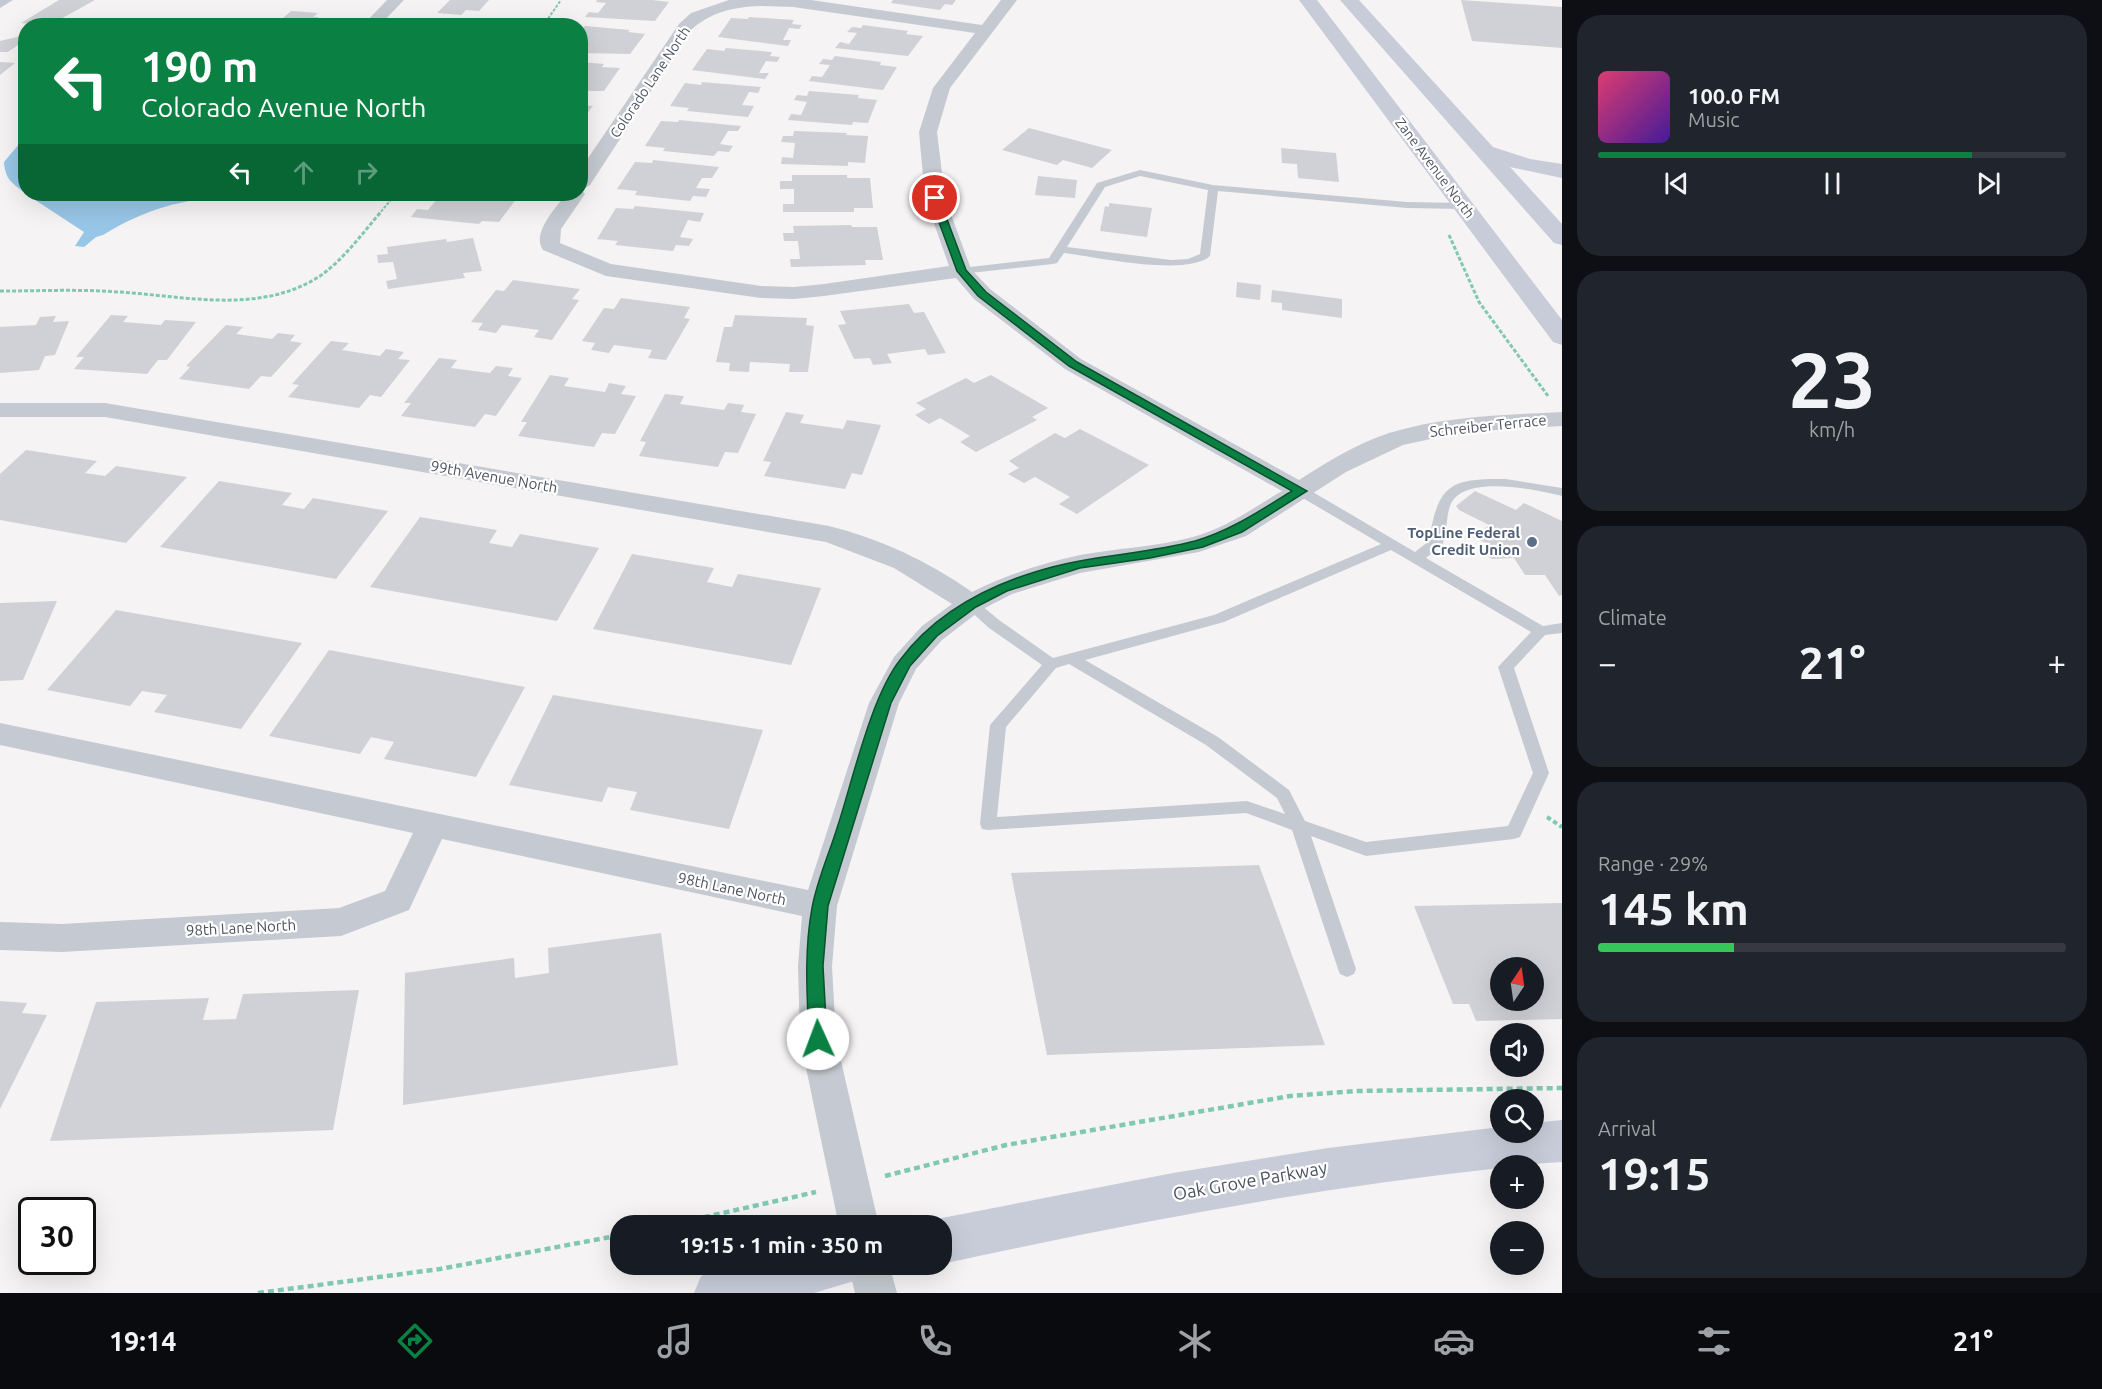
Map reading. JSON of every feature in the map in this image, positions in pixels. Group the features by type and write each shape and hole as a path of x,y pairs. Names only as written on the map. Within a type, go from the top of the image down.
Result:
{"main road":[{"path":"1288,0 1312,5"},
{"path":"1348,0 1562,238"},
{"name":"Zane Avenue North","path":"1312,5 1562,337"},
{"path":"1484,152 1527,165 1562,171"},
{"path":"1530,200 1562,186"},
{"name":"Oak Grove Parkway","path":"952,1239 1113,1205 1280,1175 1451,1151 1562,1141"},
{"path":"718,1293 792,1275"}],"street":[{"path":"0,3 5,0"},
{"path":"378,18 396,0"},
{"path":"1010,0 942,88 928,132 935,198 962,271 982,294 1073,364 1301,491"},
{"name":"Colorado Lane North","path":"588,172 685,27 712,9 739,2 793,2 987,30"},
{"path":"569,201 551,229 550,246 606,270 762,292 794,293 962,271"},
{"name":"Schreiber Terrace","path":"857,1215 818,1039 815,966 820,906 884,703 904,664 932,633 971,604 1002,588 1039,574 1080,564 1199,544 1237,530 1337,467 1396,440 1463,425 1556,409"},
{"name":"99th Avenue North","path":"0,410 105,410 829,534 868,545 902,559 971,604"},
{"name":"98th Lane North","path":"0,734 820,906"},
{"name":"98th Lane North","path":"0,936 62,938 341,922 397,900 432,826"},
{"path":"871,1275 876,1293"}],"lane":[{"path":"962,271 1053,261 1101,185 1140,173 1213,188 1407,206 1464,206"},
{"path":"1061,249 1171,263 1190,262 1205,256 1213,188"},
{"path":"1416,558 1436,543 1444,503 1455,489 1479,483 1507,483 1531,485 1562,492"},
{"path":"1301,491 1541,631"},
{"path":"1392,544 1219,619 1051,664 998,725 988,824 1247,807 1366,849 1514,832 1541,773 1506,667 1541,631 1562,628"},
{"path":"971,604 994,624 1051,664"},
{"path":"1072,659 1212,741 1283,794 1299,825 1347,969"}],"path":[{"path":"549,18 561,0"},
{"path":"0,291 95,291 216,299 238,299 275,294 306,284 332,266 390,201"},
{"path":"1448,233 1479,302 1556,409"},
{"path":"932,1165 1006,1145 1290,1096 1355,1090 1562,1088"},
{"path":"712,1215 765,1203"},
{"path":"258,1293 463,1266 610,1237"}],"water":[{"path":"18,145 18,188 6,173 4,162"},
{"path":"37,201 191,201 149,212 96,237 84,247 75,246 84,232"}],"building":[{"path":"59,0 95,0 62,18 29,18"},
{"path":"450,0 489,0 479,11 466,10 461,15 437,13"},
{"path":"597,0 669,2 655,21 585,17 589,12 598,13 606,3 596,2"},
{"path":"893,0 956,0 952,5 945,4 940,10 891,3"},
{"path":"1461,0 1562,7 1562,48 1472,41"},
{"path":"291,11 318,13 313,17 319,17 318,18 283,18"},
{"path":"749,17 794,20 792,24 802,25 799,29 789,28 783,40 791,40 788,46 718,37 731,18 748,19"},
{"path":"863,25 908,31 906,34 923,36 908,56 835,48 840,42 849,44 857,33 847,32 852,27 861,28"},
{"path":"588,26 630,30 628,32 645,34 630,54 588,53"},
{"path":"17,37 18,45 8,52 0,52 0,41"},
{"path":"726,48 772,52 770,56 780,57 777,62 766,61 759,73 769,73 765,79 692,70 707,49 724,51"},
{"path":"835,56 881,62 880,65 897,67 883,90 809,81 812,76 822,77 830,65 819,64 823,59 832,60"},
{"path":"0,62 15,63 0,75"},
{"path":"588,63 604,64 602,67 620,68 604,91 588,91"},
{"path":"702,82 761,87 758,93 749,92 742,105 754,106 748,117 687,111 689,108 670,106 685,83 701,85"},
{"path":"809,91 859,95 858,98 877,100 868,123 853,122 852,125 788,120 791,114 801,115 807,102 794,100 797,95 807,96"},
{"path":"679,120 741,126 738,131 728,131 720,144 733,146 729,152 718,151 714,156 663,151 665,148 645,146 661,121 678,122"},
{"path":"1029,128 1112,150 1092,168 1063,160 1057,165 1002,150"},
{"path":"794,131 868,136 865,163 848,162 848,166 781,164 782,157 793,158 795,143 781,142 783,136 793,136"},
{"path":"1281,148 1336,153 1339,182 1298,178 1297,164 1282,163"},
{"path":"653,160 719,167 712,178 702,178 696,188 710,189 706,197 693,196 690,201 635,195 637,191 617,189 635,162 652,163"},
{"path":"792,175 847,175 847,178 870,178 873,208 854,208 854,212 783,212 783,204 794,204 794,189 780,189 780,181 792,181"},
{"path":"1038,176 1077,180 1075,198 1035,195"},
{"path":"435,201 515,201 499,222 482,221 479,224 411,217 417,209 428,210"},
{"path":"1109,203 1152,208 1147,237 1100,231 1105,206 1109,207"},
{"path":"635,206 704,213 700,222 688,220 680,237 693,239 689,246 676,245 673,251 615,245 618,241 597,239 616,208 633,209"},
{"path":"851,225 852,227 877,227 883,260 865,260 866,265 791,267 790,259 800,259 798,241 784,241 783,233 794,233 793,226"},
{"path":"473,238 482,271 463,273 465,278 388,289 386,281 397,279 393,262 378,263 377,255 388,254 387,247 446,239 447,242"},
{"path":"513,280 580,289 572,299 579,300 552,340 534,337 539,330 502,325 496,333 478,330 483,323 471,322 496,290 504,291"},
{"path":"1237,282 1261,285 1260,300 1236,297"},
{"path":"1272,290 1342,299 1342,318 1282,310 1282,303 1271,302"},
{"path":"621,298 690,307 684,318 690,319 666,360 648,358 652,350 614,345 609,353 591,350 595,343 582,341 604,308 614,309"},
{"path":"909,304 914,313 924,312 946,353 928,355 925,349 887,354 892,363 873,365 870,358 854,359 838,325 846,324 840,311"},
{"path":"111,315 128,316 123,322 161,325 165,320 196,322 167,360 158,360 147,374 74,369 84,357 76,357"},
{"path":"735,315 807,318 806,325 814,326 808,372 789,372 790,364 750,362 749,372 729,371 730,363 716,362 724,327 732,327"},
{"path":"56,316 53,322 69,321 55,355 45,356 39,370 0,373 0,327 36,325 40,317"},
{"path":"226,325 243,327 236,334 272,339 278,333 295,335 290,341 302,343 271,377 261,376 249,389 179,379 190,367 186,366"},
{"path":"331,341 349,343 342,350 380,356 386,349 404,352 398,359 410,360 381,397 370,395 359,408 288,397 299,385 292,384"},
{"path":"439,358 457,360 451,368 490,373 496,366 513,368 508,376 522,378 496,416 485,414 475,427 401,416 411,403 404,403"},
{"path":"550,375 569,378 564,386 605,392 609,383 626,386 621,394 636,396 615,434 602,433 594,447 518,436 527,422 521,422"},
{"path":"991,375 1048,408 1032,417 1037,420 976,452 960,442 970,436 940,418 929,424 915,415 926,409 916,403 966,378 974,383"},
{"path":"665,394 684,396 680,404 724,410 728,403 744,405 741,412 756,414 738,453 725,452 718,467 639,456 646,442 640,441"},
{"path":"786,412 804,415 800,423 843,429 847,420 881,425 862,475 852,473 845,489 764,476 771,462 763,461"},
{"path":"1080,429 1149,465 1077,514 1059,504 1070,497 1035,477 1024,483 1008,474 1019,468 1009,461 1055,433 1065,438"},
{"path":"26,450 97,461 85,473 105,476 116,466 187,477 126,543 0,520 0,474"},
{"path":"219,481 292,493 282,505 304,509 313,498 388,511 336,579 160,547"},
{"path":"1475,491 1516,510 1524,503 1562,521 1562,595 1559,596 1545,575 1525,575 1514,558 1492,559 1481,553 1490,545 1474,537 1489,525 1459,510 1456,506"},
{"path":"420,517 497,530 489,543 512,547 520,534 599,548 557,621 370,587"},
{"path":"632,554 714,568 707,582 732,587 738,574 821,588 791,665 593,629"},
{"path":"57,601 23,680 0,681 0,603"},
{"path":"116,610 302,643 241,729 154,712 167,695 142,691 130,706 47,690"},
{"path":"329,650 525,687 476,777 384,759 394,742 371,737 360,754 269,736"},
{"path":"553,695 763,730 729,829 630,810 637,792 608,787 602,802 509,785"},
{"path":"1259,865 1325,1045 1047,1055 1011,873"},
{"path":"1562,903 1562,1019 1476,1021 1469,1004 1453,1004 1414,906"},
{"path":"661,933 678,1065 403,1105 405,973 514,958 515,978 549,973 548,948"},
{"path":"359,990 333,1130 50,1141 96,1002 209,998 203,1020 236,1019 243,994"},
{"path":"0,1001 27,1003 22,1013 47,1015 0,1109"}],"place":[{"name":"TopLine Federal Credit Union","path":"1532,542"}],"route":[{"path":"818,1039 815,966 820,906 884,703 904,664 932,633 971,604 1002,588 1039,574 1080,564 1199,544 1237,530 1301,491 1073,364 982,294 962,271 935,198"}]}
